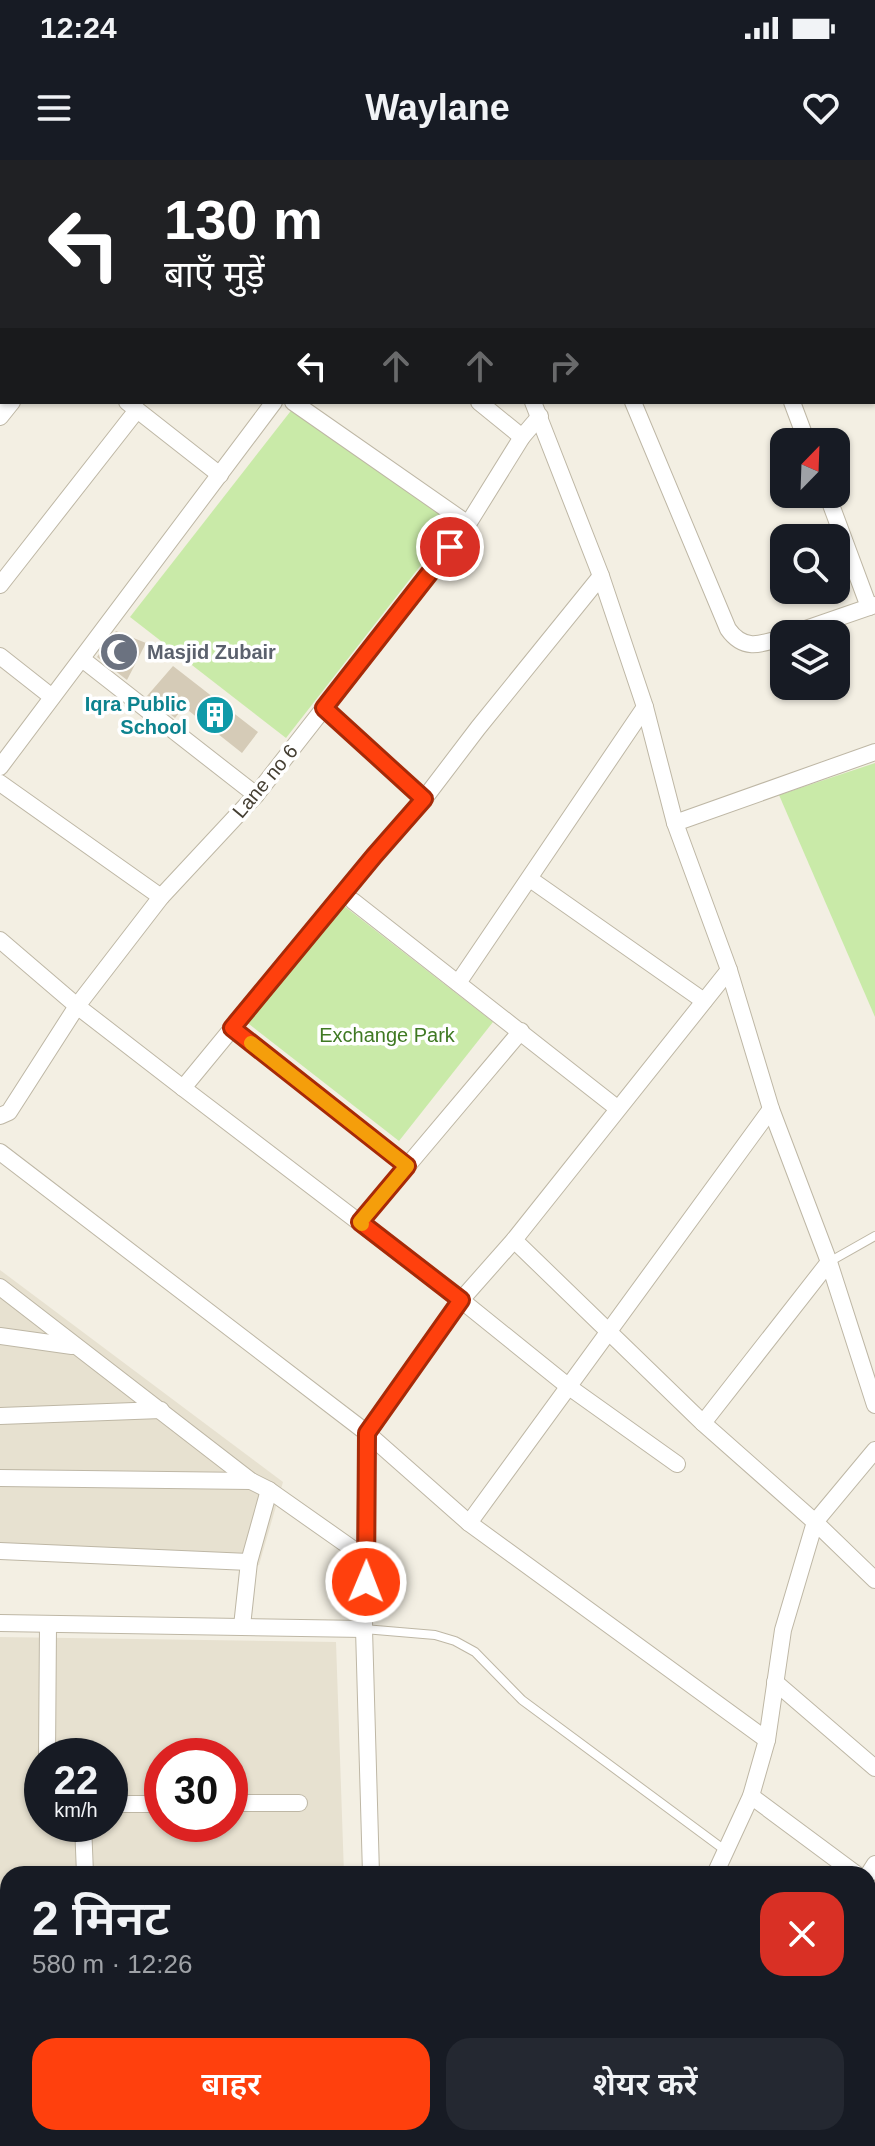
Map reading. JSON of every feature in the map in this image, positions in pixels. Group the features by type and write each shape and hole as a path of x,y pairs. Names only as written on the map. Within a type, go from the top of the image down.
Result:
{"street":[{"path":"0,767 273,404"},
{"path":"296,404 468,524"},
{"path":"481,404 522,437"},
{"path":"634,404 728,629 734,637 749,645 770,642"},
{"path":"793,404 802,428"},
{"path":"0,585 132,406 220,475"},
{"path":"537,409 601,576 645,707 675,823 729,970 771,1109 829,1262 875,1405"},
{"name":"Lane no 6","path":"3,1111 77,1006 161,897 256,795 468,524 537,409"},
{"path":"832,620 872,606 833,508"},
{"path":"183,1088 424,799 601,576"},
{"path":"0,656 52,697"},
{"path":"82,659 256,795"},
{"path":"458,983 645,707"},
{"path":"324,708 424,799"},
{"path":"675,823 875,752"},
{"path":"0,783 161,897"},
{"path":"530,879 704,1001"},
{"path":"353,901 617,1108"},
{"path":"0,940 77,1006 461,1300 569,1387 677,1464"},
{"path":"371,1866 364,1629 367,1433 461,1300 514,1240 729,970"},
{"path":"232,1028 407,1166"},
{"path":"360,1222 521,1031"},
{"path":"469,1523 771,1109"},
{"path":"0,1152 367,1433 469,1523 767,1740"},
{"path":"514,1240 703,1423 875,1580"},
{"path":"703,1423 829,1262"},
{"path":"0,1287 251,1481 269,1490 367,1559"},
{"path":"0,1336 73,1346"},
{"path":"0,1416 161,1410"},
{"path":"719,1866 751,1796 767,1740 783,1630 815,1522 875,1450"},
{"path":"0,1478 251,1481"},
{"path":"242,1626 249,1562 269,1490"},
{"path":"0,1551 249,1562"},
{"path":"0,1623 364,1629"},
{"path":"47,1738 48,1625"},
{"path":"775,1682 875,1768"},
{"path":"751,1796 845,1866"},
{"path":"248,1803 299,1803"},
{"path":"84,1842 85,1866"}],"lane":[{"path":"829,1262 875,1236"},
{"path":"364,1629 435,1635 475,1652 522,1700 726,1851"}],"shaded area":[{"path":"0,1270 283,1482 259,1565 0,1555"},
{"path":"0,1637 336,1642 344,1866 0,1866"}],"green space":[{"path":"296,404 453,524 286,738 130,617"},
{"path":"875,763 875,1017 779,795"},
{"name":"Exchange Park","path":"339,902 493,1022 399,1141 245,1021"}],"building":[{"name":"Masjid Zubair","path":"116,631 146,643 127,680 97,657"},
{"name":"Iqra Public School","path":"173,666 258,732 242,753 184,707 175,718 147,696"}],"slow traffic":[{"path":"251,1043 407,1166 360,1222 362,1224"}],"place":[{"name":"Masjid Zubair","path":"119,652"},
{"name":"Iqra Public School","path":"215,715"}],"route":[{"path":"366,1582 367,1433 461,1300 360,1222 407,1166 232,1028 424,799 324,708 450,547"}]}
